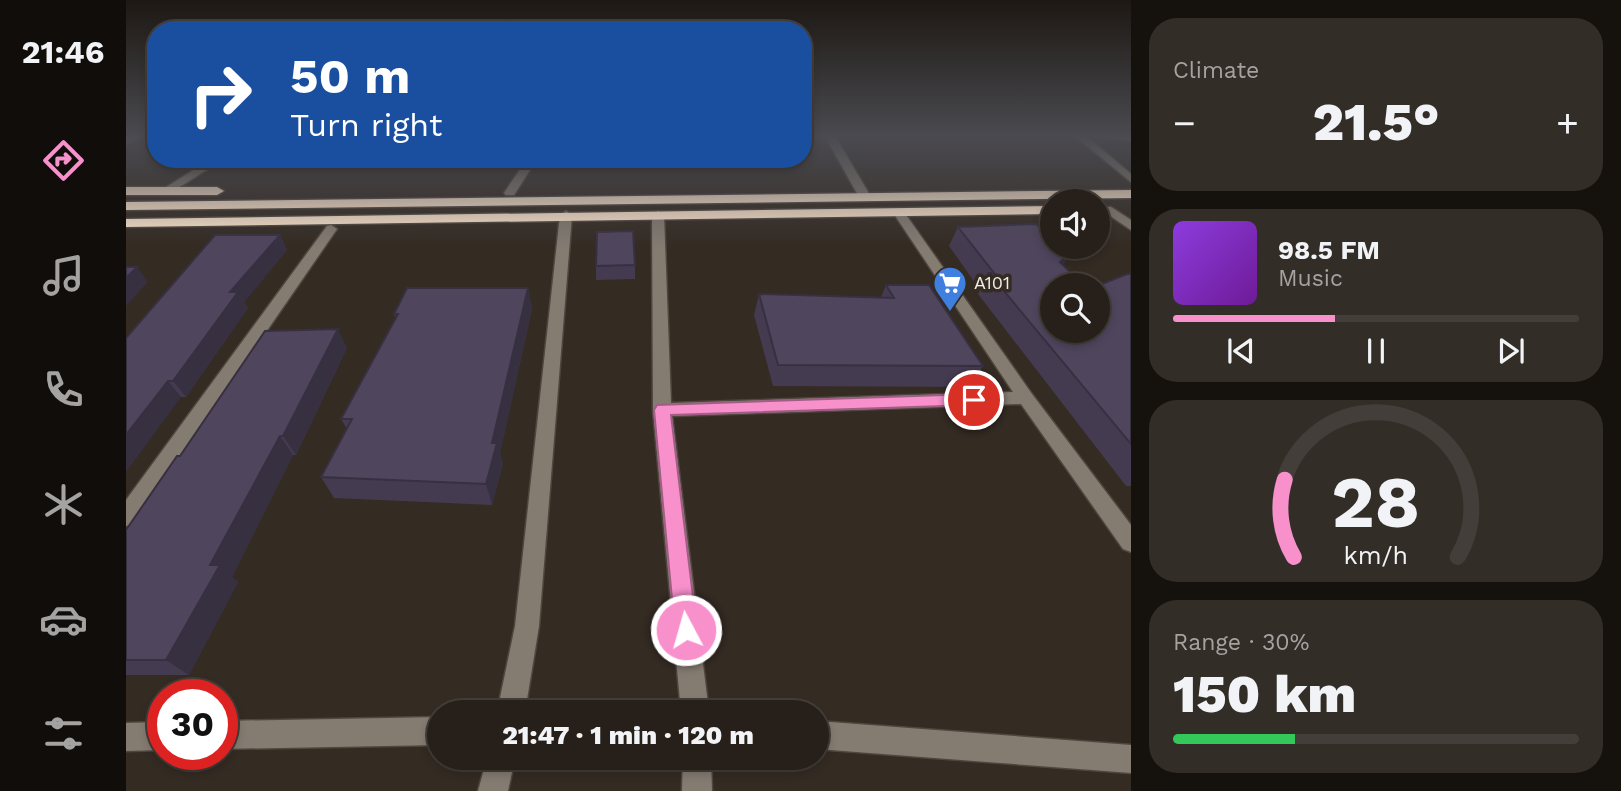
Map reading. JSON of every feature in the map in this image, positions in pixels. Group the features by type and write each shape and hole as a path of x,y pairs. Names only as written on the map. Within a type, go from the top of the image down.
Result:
{"highway":[{"path":"126,191 510,193 695,199"},
{"path":"126,206 1131,194"},
{"path":"1110,209 1131,209"},
{"path":"126,223 566,215 1040,211"},
{"path":"126,236 331,229 464,218"}],"street":[{"path":"166,191 196,173"},
{"path":"510,193 523,173"},
{"path":"851,173 865,197"},
{"path":"900,214 1026,398 1122,515 1131,542"},
{"path":"1110,214 1131,226"},
{"path":"513,700 527,626 566,215"},
{"path":"658,215 662,410 694,700"},
{"path":"126,517 331,229"},
{"path":"662,410 1026,398"},
{"path":"238,735 427,731"},
{"path":"126,737 147,736"},
{"path":"829,736 1131,759"},
{"path":"493,791 498,770"},
{"path":"697,770 697,791"}],"building":[{"path":"1036,224 1040,227 1040,259 1063,259 1060,262 1071,273 1040,273 1040,334 989,273 994,273 958,227"},
{"path":"633,231 635,265 596,266 597,232"},
{"path":"215,235 280,235 230,292 238,292 173,381 168,381 126,435 126,338"},
{"path":"126,267 137,267 126,278"},
{"path":"1127,274 1131,274 1131,444 1047,343 1110,343 1110,281"},
{"path":"886,285 929,285 983,366 778,365 759,294 894,298"},
{"path":"407,288 528,288 492,443 497,443 486,484 321,477 352,419 341,419 398,314 394,314"},
{"path":"338,329 283,436 280,436 210,565 220,565 166,660 126,660 126,530 265,331"}],"place":[{"name":"A101","path":"950,313"}],"route":[{"path":"686,630 662,410 974,400"}]}
